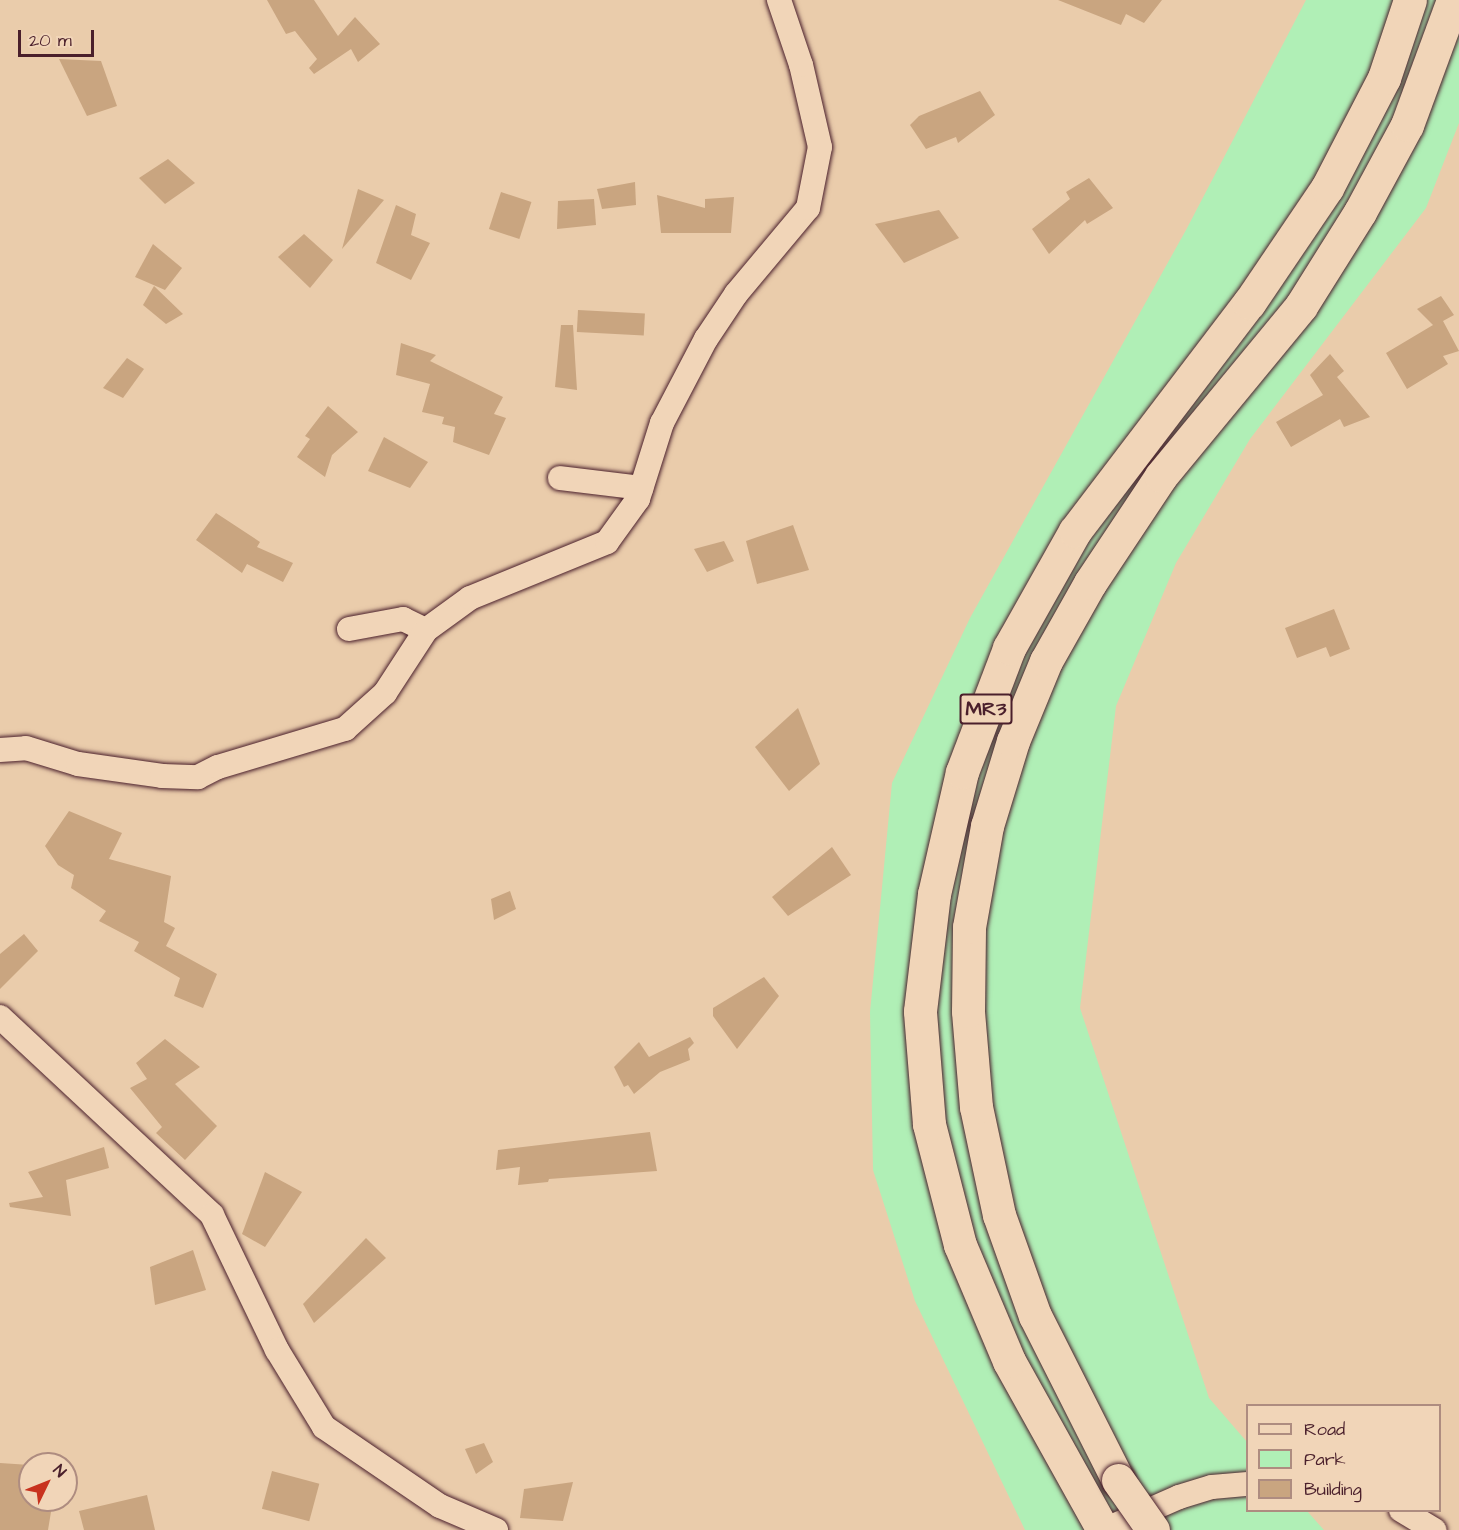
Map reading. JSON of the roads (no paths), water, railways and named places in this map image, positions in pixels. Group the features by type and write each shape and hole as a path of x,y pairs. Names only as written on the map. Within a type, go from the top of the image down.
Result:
{"highway":[{"name":"MR3","path":"1103,1530 1083,1500 1009,1361 960,1245 929,1124 920,1011 934,894 962,772 1009,648 1075,531 1249,303 1327,188 1384,78 1410,0"},
{"name":"MR3","path":"1154,1530 1118,1480 1035,1316 999,1215 976,1107 968,1011 969,927 987,826 1014,741 1046,661 1090,583 1161,476 1301,306 1360,212 1407,124 1453,0"}],"street":[{"path":"0,750 26,748 78,764 162,776 198,777 218,766 345,729 385,693 426,630 470,598 607,542 641,488 662,423 696,356 736,294 808,208 820,147 801,65 779,0"},
{"path":"560,478 641,488"},
{"path":"349,629 403,619 426,630"},
{"path":"0,1017 212,1215 277,1350 324,1426 440,1506 496,1530"},
{"path":"1103,1530 1179,1497 1212,1487 1246,1484"},
{"path":"1404,1512 1434,1530"}]}
